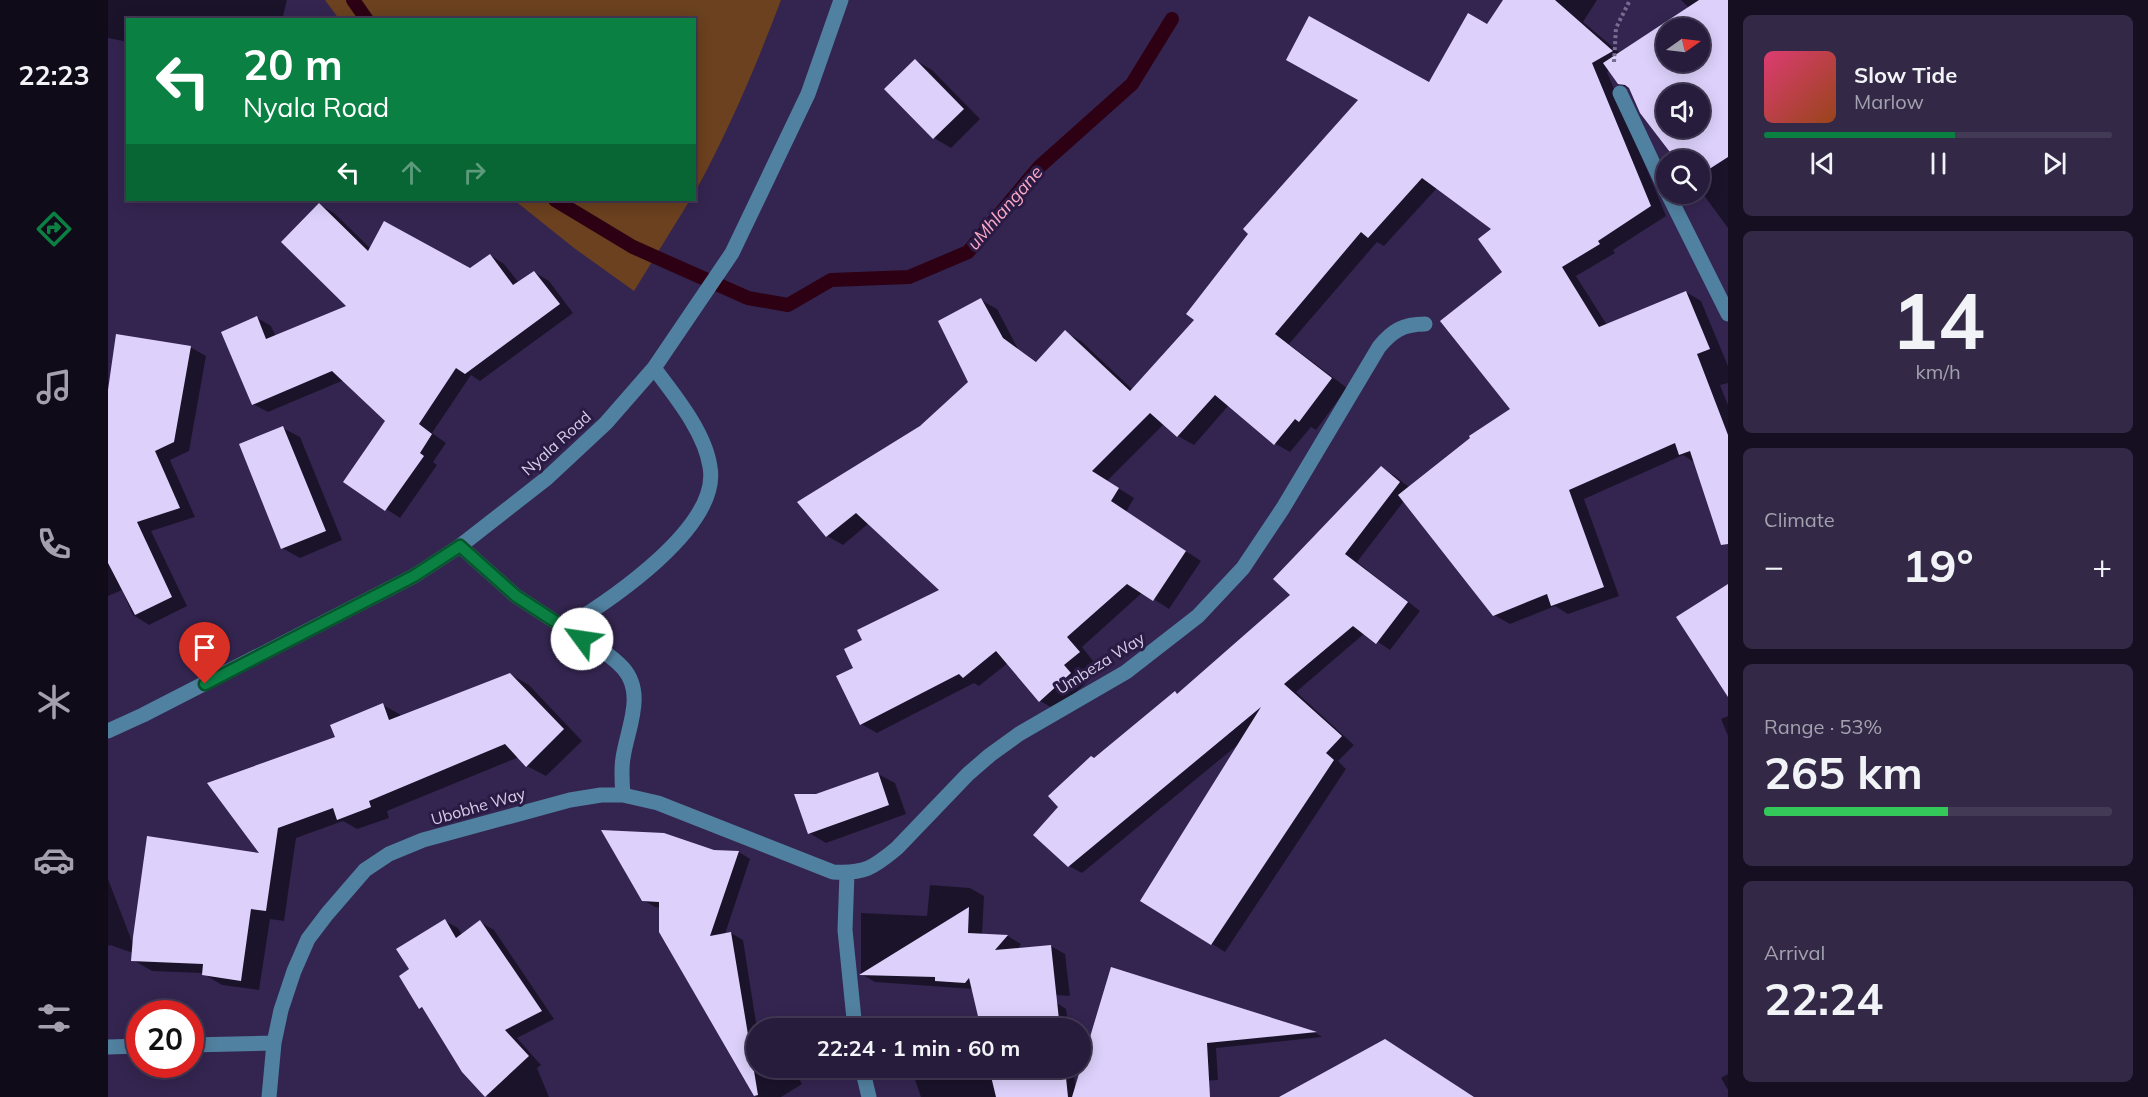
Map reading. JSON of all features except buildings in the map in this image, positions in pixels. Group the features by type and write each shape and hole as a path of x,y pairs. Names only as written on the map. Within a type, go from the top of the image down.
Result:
{"street":[{"name":"Nyala Road","path":"108,731 403,582 460,546 547,478 606,423 654,368 732,253 808,94 841,0"},
{"path":"1620,93 1656,169"},
{"path":"1673,204 1728,314"},
{"name":"Umbeza Way","path":"847,873 859,872 884,859 968,774 990,755 1020,734 1126,672 1198,616 1243,568 1283,508 1379,347 1390,334 1402,327 1425,324"},
{"path":"565,628 643,575 679,538 701,509 710,488 711,470 707,452 679,402 654,368"},
{"path":"460,546 516,596 614,660 630,678 634,689 633,710 623,759 622,795"},
{"name":"Ubobhe Way","path":"269,1097 274,1043 281,1010 308,939 365,870 388,854 423,840 570,800 601,795 622,795 658,803 810,864 833,872 847,873"},
{"path":"847,873 846,930 854,1018"},
{"path":"204,1045 274,1043"},
{"path":"108,1047 126,1046"},
{"path":"864,1078 869,1097"}],"path":[{"path":"1620,93 1614,59 1616,28 1630,0"}],"shaded area":[{"path":"325,0 781,0 741,98 696,190 696,18 338,18"},
{"path":"515,201 689,201 634,291 574,248"}],"waterway":[{"name":"uMhlangane","path":"353,0 366,18"},
{"name":"uMhlangane","path":"557,201 633,247 748,298 788,305 831,280 909,277 968,252 1039,167 1132,84 1172,19"}],"route":[{"path":"205,684 414,576 460,546 516,596 582,639"}]}
